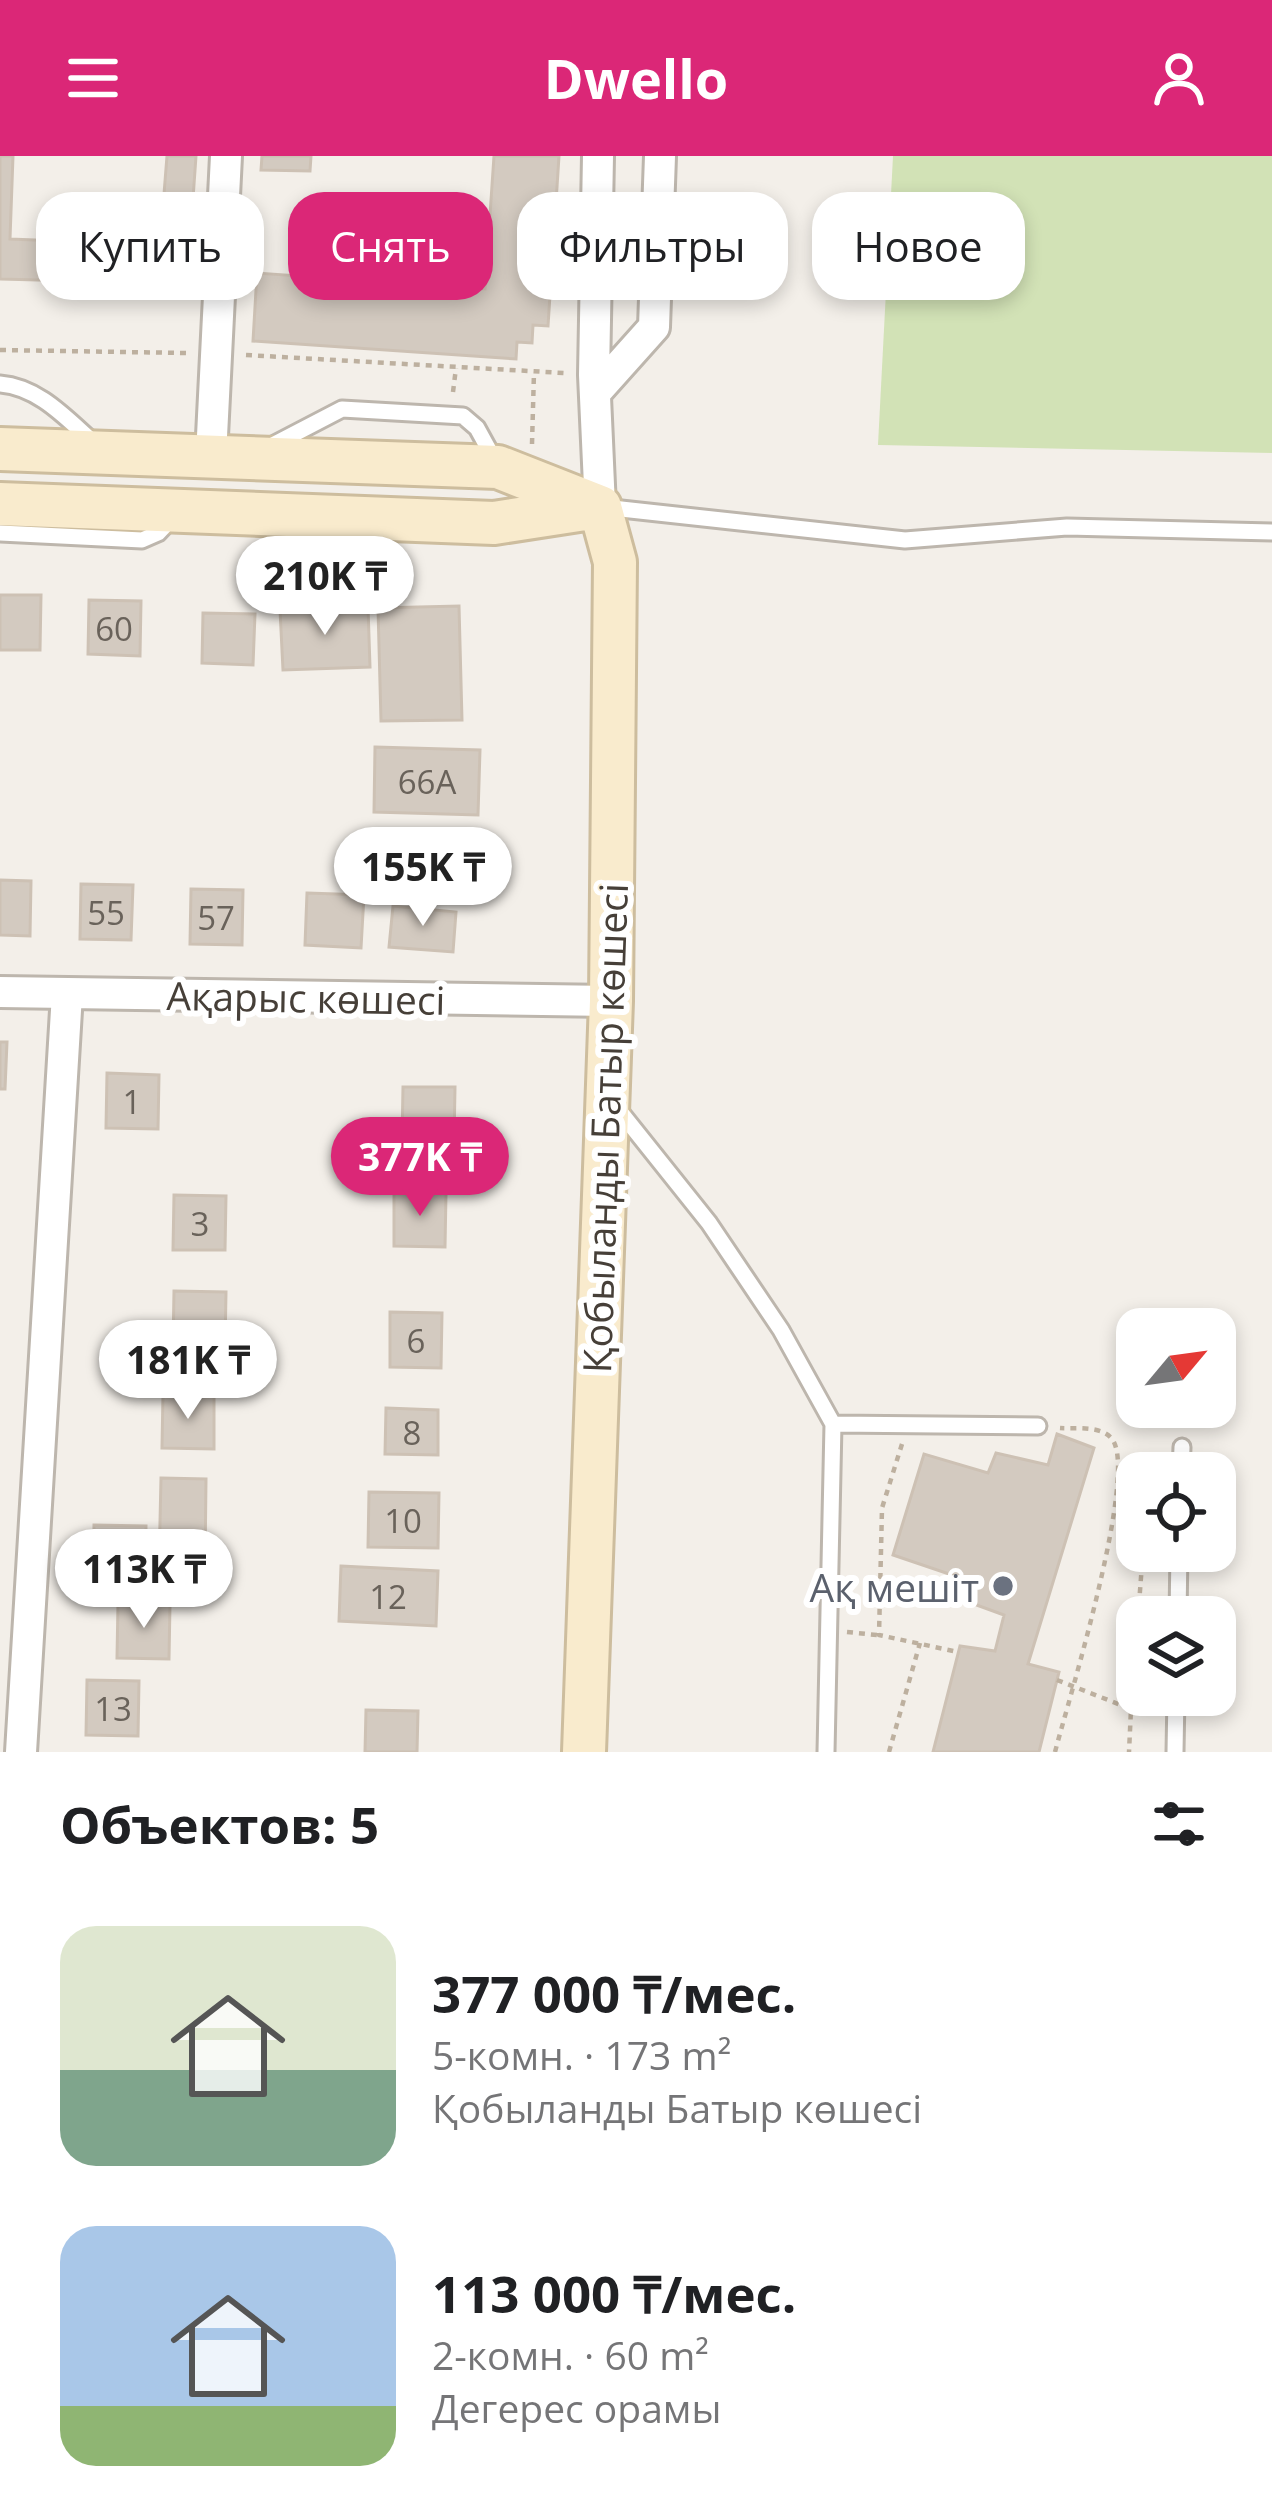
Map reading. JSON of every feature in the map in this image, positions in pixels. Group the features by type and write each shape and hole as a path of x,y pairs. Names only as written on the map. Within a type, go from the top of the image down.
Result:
{"street":[{"path":"226,156 217,354 231,457"},
{"path":"598,156 594,384 600,507"},
{"path":"594,384 655,326 660,156"},
{"path":"0,449 514,473 600,507"},
{"path":"0,504 494,524 600,507"},
{"name":"Қобыланды Батыр көшесі","path":"584,1752 611,1001 615,562 600,507"},
{"name":"Ақарыс көшесі","path":"0,992 611,1001"},
{"path":"21,1752 67,994"}],"lane":[{"path":"0,384 16,386 52,405 104,452"},
{"path":"600,507 905,539 1067,527 1272,532"},
{"path":"0,533 142,540 158,533 179,511"},
{"path":"606,1095 709,1222 782,1330 833,1424 826,1752"},
{"path":"833,1424 1038,1426"},
{"path":"1182,1447 1182,1452"},
{"path":"1174,1752 1175,1716"}],"path":[{"path":"0,350 217,354 534,372 594,384"},
{"path":"514,473 534,372"},
{"path":"879,1635 882,1508 908,1426"},
{"path":"1038,1426 1101,1430 1118,1452"},
{"path":"1055,1752 1116,1511"},
{"path":"829,1630 958,1652"},
{"path":"889,1752 920,1643"},
{"path":"1057,1680 1116,1703"},
{"path":"1129,1752 1131,1716"}],"green space":[{"path":"893,156 1272,156 1272,453 878,445 886,300 1025,300 1025,192 891,192"}],"building":[{"path":"0,156 13,156 10,239 36,240 36,280 0,279"},
{"path":"167,156 196,156 193,192 164,192"},
{"path":"262,156 311,156 310,171 261,170"},
{"path":"494,156 559,156 557,192 517,192 517,300 550,300 548,326 533,325 532,343 517,342 516,359 253,341 255,300 264,300 264,273 288,275 288,300 493,300"},
{"path":"0,595 41,595 40,650 0,650"},
{"path":"89,600 141,601 140,656 88,654"},
{"path":"459,606 462,720 381,721 378,608"},
{"path":"368,607 370,667 283,670 280,610"},
{"path":"203,613 255,614 253,665 202,663"},
{"path":"375,747 480,750 478,815 374,812"},
{"path":"407,831 459,832 458,887 406,886"},
{"path":"0,880 31,881 30,936 0,935"},
{"path":"81,884 133,885 131,940 80,939"},
{"path":"191,889 243,890 242,945 190,944"},
{"path":"307,893 364,895 361,948 305,945"},
{"path":"393,906 456,912 453,952 389,947"},
{"path":"0,1042 7,1042 5,1089 0,1089"},
{"path":"107,1073 159,1075 158,1129 106,1128"},
{"path":"403,1087 455,1087 454,1143 402,1141"},
{"path":"394,1192 446,1193 445,1247 394,1246"},
{"path":"174,1195 226,1196 225,1250 173,1250"},
{"path":"174,1291 226,1292 225,1347 173,1346"},
{"path":"390,1312 442,1313 441,1368 390,1367"},
{"path":"163,1394 214,1395 214,1449 162,1448"},
{"path":"386,1408 438,1410 438,1455 385,1454"},
{"name":"Ақ мешіт","path":"1057,1434 1094,1448 1028,1664 1059,1672 1039,1752 933,1752 960,1646 995,1651 1004,1615 952,1596 958,1577 893,1555 924,1454 988,1473 996,1453 1048,1465"},
{"path":"161,1478 206,1479 205,1566 159,1566"},
{"path":"369,1492 439,1493 438,1548 368,1547"},
{"path":"94,1525 146,1526 145,1581 93,1580"},
{"path":"341,1566 438,1571 436,1626 339,1621"},
{"path":"118,1603 170,1604 169,1659 117,1658"},
{"path":"87,1680 139,1681 138,1736 86,1735"},
{"path":"366,1710 418,1711 417,1752 365,1752"}],"place":[{"name":"Ақ мешіт","path":"1003,1586"}]}
